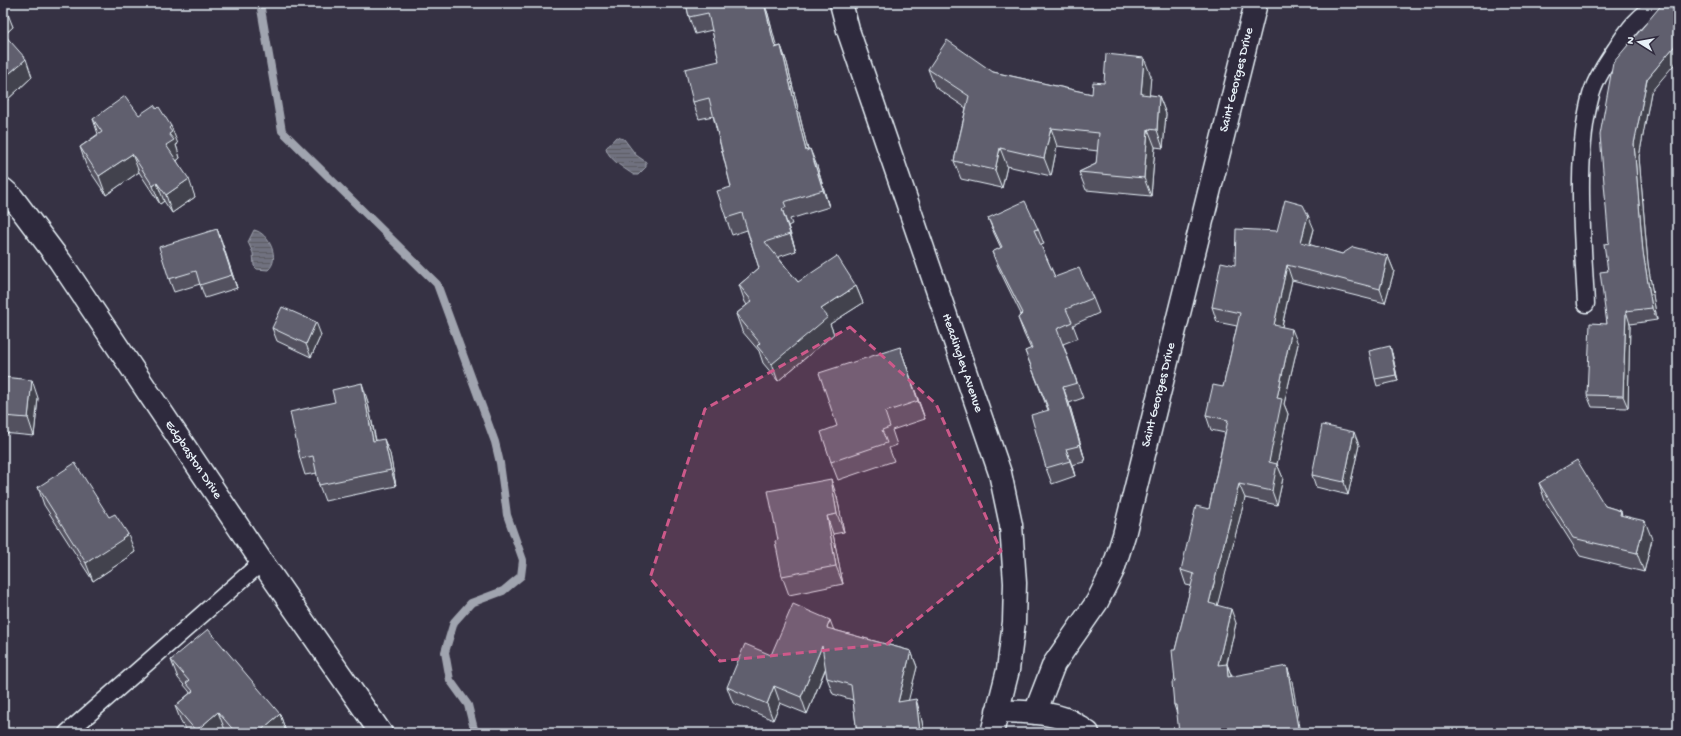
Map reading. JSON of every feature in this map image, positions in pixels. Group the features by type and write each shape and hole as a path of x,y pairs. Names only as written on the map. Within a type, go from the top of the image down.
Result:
{"street":[{"name":"Headingley Avenue","path":"841,3 848,30 1000,473 1011,525 1015,584 1014,622 1008,670 992,733"},
{"name":"Saint Georges Drive","path":"1035,713 1054,664 1097,602 1104,589 1113,570 1124,535 1256,3"},
{"name":"Edgbaston Drive","path":"3,189 12,197 60,261 262,562 381,733"},
{"path":"997,711 1035,713 1061,717 1072,722 1088,733"}],"lane":[{"path":"1586,304 1582,201 1584,139 1591,94 1604,67 1623,38 1644,14 1656,7 1678,3"},
{"path":"67,733 262,562"}],"highlighted area":[{"path":"850,327 936,404 1001,551 887,644 720,661 650,578 705,409"}],"water":[{"path":"616,137 624,139 636,155 646,162 646,167 638,175 634,175 622,167 613,160 607,152 606,148"},
{"path":"254,230 264,236 272,247 273,260 272,265 268,270 257,269 254,266 253,253 248,242"}],"building":[{"path":"686,3 764,3 775,48 781,46 806,151 810,149 823,190 784,202 786,207 782,209 790,234 765,242 798,282 837,256 856,286 821,309 828,317 772,364 757,346 760,343 736,314 752,301 739,285 759,268 742,213 726,218 717,191 731,187 709,98 693,102 685,69 719,61 708,13 689,17"},
{"path":"1663,3 1666,3 1678,13 1678,42 1647,79 1634,144 1643,252 1652,308 1626,311 1623,396 1587,395 1590,323 1607,324 1600,272 1608,271 1604,244 1609,243 1600,135 1613,63"},
{"path":"3,5 6,9 3,12"},
{"path":"3,33 26,59 3,79"},
{"path":"947,40 993,72 1092,94 1093,82 1104,83 1106,54 1144,58 1141,94 1159,96 1157,130 1148,129 1144,178 1079,172 1096,164 1099,133 1051,128 1044,158 1000,148 995,170 954,161 969,96 928,69"},
{"path":"125,96 139,115 154,105 157,109 159,107 171,126 169,128 172,132 169,134 174,140 166,145 189,179 166,195 157,183 153,186 132,154 99,176 80,147 102,132 93,119"},
{"path":"1285,200 1303,205 1308,215 1301,242 1342,254 1353,247 1388,256 1380,289 1287,265 1274,325 1292,329 1277,398 1282,399 1269,462 1277,464 1272,491 1239,484 1209,603 1231,609 1218,665 1227,664 1228,677 1287,666 1299,733 1179,733 1172,682 1175,681 1172,650 1175,650 1194,574 1181,570 1196,506 1209,509 1228,420 1206,415 1213,385 1223,387 1240,313 1212,307 1221,262 1235,265 1236,229 1277,231"},
{"path":"1025,201 1038,229 1034,230 1055,277 1079,268 1093,298 1066,309 1072,322 1057,329 1077,383 1063,387 1080,444 1077,445 1078,446 1066,449 1070,461 1046,468 1031,415 1049,410 1025,351 1032,348 1018,318 1023,313 992,252 1002,247 988,218"},
{"path":"217,229 232,275 200,285 196,271 169,279 159,247"},
{"path":"282,307 316,322 306,344 272,328"},
{"path":"1390,346 1396,375 1375,379 1369,351"},
{"path":"900,347 918,401 885,412 890,427 882,430 887,443 831,462 821,432 837,426 819,373"},
{"path":"3,377 32,380 28,418 3,416"},
{"path":"362,383 373,441 384,439 391,470 319,485 313,456 300,459 290,412 335,402 332,390"},
{"path":"1322,425 1354,432 1344,482 1312,475"},
{"path":"1577,460 1605,506 1621,511 1620,515 1645,521 1637,553 1573,538 1539,483"},
{"path":"75,463 109,517 115,514 128,534 122,538 123,539 86,563 38,487"},
{"path":"831,479 837,514 827,516 836,566 782,576 775,541 778,540 768,491"},
{"path":"793,604 830,620 827,628 911,651 898,702 916,699 920,732 857,733 851,685 827,678 822,646 801,697 774,686 767,704 727,687 745,644 771,655"},
{"path":"208,629 280,714 258,733 236,733 218,712 196,731 175,706 193,691 186,683 189,681 171,660"}],"waterway":[{"path":"260,3 282,131 437,284 495,442 500,463 507,515 523,560 521,576 503,591 471,603 454,622 445,652 450,680 468,705 475,733"}]}
